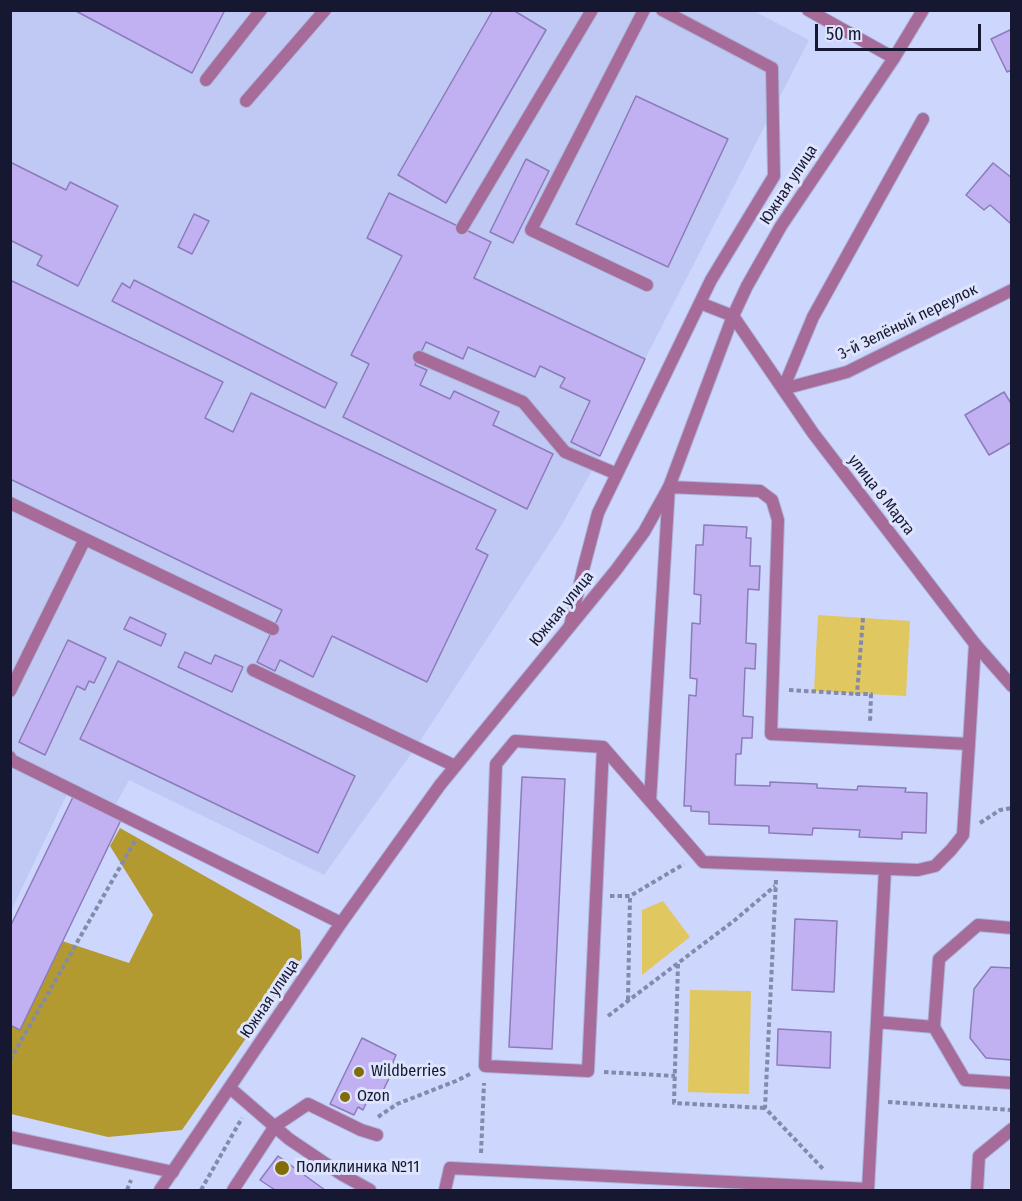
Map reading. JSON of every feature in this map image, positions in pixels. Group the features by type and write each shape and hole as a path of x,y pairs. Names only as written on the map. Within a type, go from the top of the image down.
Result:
{"street":[{"path":"206,80 261,10"},
{"path":"246,101 325,10"},
{"path":"462,228 592,10"},
{"path":"644,10 531,230 647,285"},
{"path":"570,626 598,513 711,280 774,176 772,68 662,10"},
{"path":"808,10 894,58"},
{"name":"Южная улица","path":"160,1191 341,922 440,785 616,570 644,532 669,488 733,316 747,286 781,226 924,10"},
{"path":"783,389 813,317 923,119"},
{"name":"3-й Зелёный переулок","path":"783,389 847,372 1011,290"},
{"path":"700,303 733,316"},
{"name":"улица 8 Марта","path":"733,316 813,433 975,644 1011,686"},
{"path":"419,357 523,402 565,452 617,474"},
{"path":"650,801 669,488 760,491 772,500 778,520 771,734 969,744"},
{"path":"10,503 273,629"},
{"path":"10,691 85,539"},
{"path":"603,747 588,1071 485,1066 496,764 515,741 603,747 703,862 918,870 935,866 963,835 975,644"},
{"path":"253,670 456,766"},
{"path":"10,758 341,922"},
{"path":"445,1191 450,1168 868,1190 885,869"},
{"path":"1011,928 978,925 939,959 934,1027 965,1080 1011,1083"},
{"path":"877,1022 934,1027"},
{"path":"230,1088 289,1139 370,1191"},
{"path":"233,1191 275,1126 308,1104 361,1130 377,1135"},
{"path":"977,1191 979,1156 1011,1129"},
{"path":"10,1137 173,1172"}],"path":[{"path":"857,694 863,618"},
{"path":"772,689 871,694 869,739"},
{"path":"963,835 1000,810 1011,808"},
{"path":"10,1060 144,826"},
{"path":"596,895 630,896 698,856"},
{"path":"765,1108 776,865"},
{"path":"590,1030 735,921 776,886"},
{"path":"628,1001 630,896"},
{"path":"678,963 674,1104 765,1108 841,1188"},
{"path":"361,1130 397,1104 456,1081 485,1066 481,1170"},
{"path":"588,1071 675,1076"},
{"path":"873,1101 1011,1110"},
{"path":"201,1191 250,1105"}],"shaded area":[{"path":"752,10 809,40 645,359 600,456 561,526 416,747 324,875 129,780 110,815 67,794 11,911 11,11"},
{"path":"818,615 910,621 906,696 814,691"},
{"path":"120,828 300,930 302,958 182,1130 108,1137 11,1114 10,1031 56,939 129,963 153,915 110,846"},
{"path":"663,901 690,937 642,975 642,910"},
{"path":"690,990 751,991 749,1094 688,1092"}],"building":[{"path":"74,10 225,10 192,73"},
{"path":"493,10 513,10 546,30 446,203 398,175"},
{"path":"1012,29 1012,70 1007,72 991,39"},
{"path":"636,96 728,139 668,267 576,224"},
{"path":"526,159 549,171 513,243 490,232"},
{"path":"10,162 66,190 70,182 118,206 78,286 37,265 42,256 10,240"},
{"path":"993,163 1012,178 1012,221 1010,223 990,205 984,210 966,195"},
{"path":"389,193 491,242 474,278 645,359 600,456 571,442 590,401 560,387 565,378 540,366 535,377 468,347 463,359 426,342 415,365 427,370 420,385 450,399 454,391 499,412 493,425 553,454 527,509 343,417 369,364 351,355 402,256 367,238"},
{"path":"194,214 209,221 192,254 178,247"},
{"path":"10,280 223,382 205,418 233,432 251,393 496,510 476,549 488,555 427,682 332,636 313,677 280,660 275,671 257,662 282,610 10,479"},
{"path":"134,280 337,383 325,408 112,301 122,283 130,288"},
{"path":"1004,392 1012,405 1012,442 989,455 965,415"},
{"path":"704,525 747,527 746,538 751,538 750,566 760,566 759,590 748,589 746,643 756,644 755,669 745,668 743,716 753,717 752,738 742,738 741,754 736,754 735,785 770,786 770,782 817,784 817,788 857,790 858,786 906,788 905,792 927,793 926,833 902,832 902,839 859,837 860,830 813,828 812,835 769,833 769,826 709,824 709,812 691,811 691,806 684,806 689,695 696,696 697,679 690,678 692,623 700,624 701,595 694,594 696,545 703,545"},
{"path":"130,617 166,634 161,646 124,629"},
{"path":"68,640 106,658 94,683 89,681 85,690 77,686 45,755 19,742"},
{"path":"185,652 211,664 215,655 243,667 232,692 178,667"},
{"path":"118,661 355,776 318,853 80,739"},
{"path":"522,777 565,779 552,1049 509,1047"},
{"path":"73,797 121,820 20,1030 10,1025 10,927"},
{"path":"795,919 837,921 834,992 792,990"},
{"path":"991,967 1012,968 1012,1060 986,1058 970,1038 974,989"},
{"path":"778,1029 831,1032 830,1068 777,1065"},
{"path":"362,1038 396,1055 393,1062 396,1064 377,1103 368,1099 363,1110 358,1107 354,1115 330,1104"},
{"name":"Поликлиника №11","path":"278,1156 325,1190 275,1190 260,1180"}],"place":[{"name":"Wildberries","path":"359,1072"},
{"name":"Ozon","path":"345,1097"},
{"name":"Поликлиника №11","path":"282,1168"}]}
